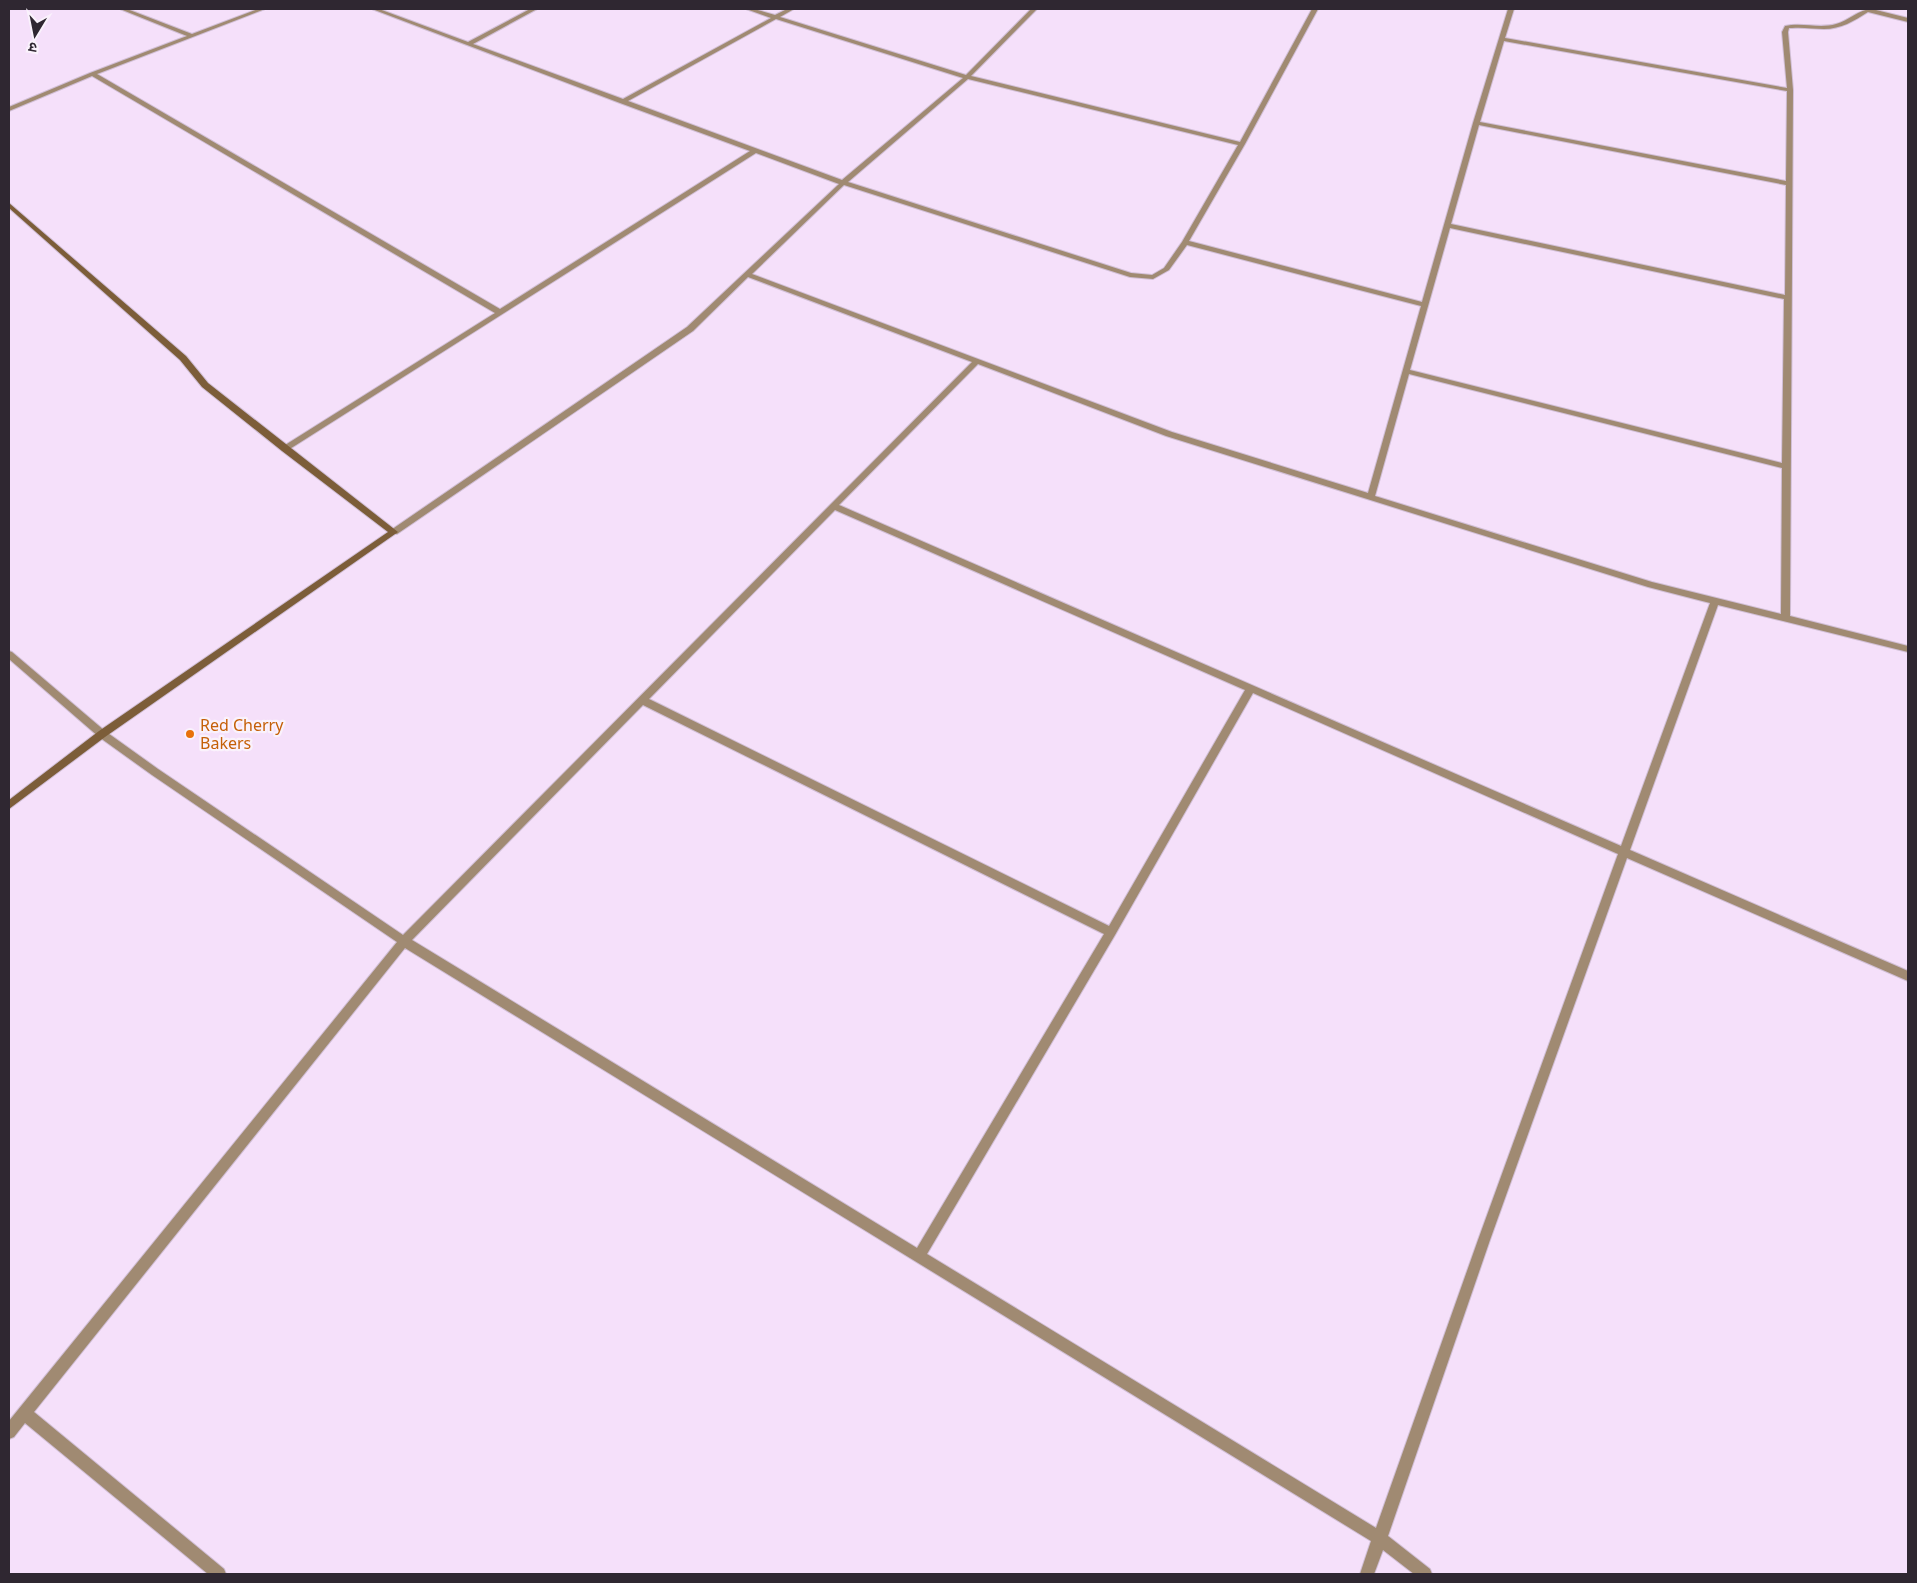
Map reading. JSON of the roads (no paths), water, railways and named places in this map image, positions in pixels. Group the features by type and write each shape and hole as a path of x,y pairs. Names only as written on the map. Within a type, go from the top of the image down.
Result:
{"street":[{"path":"123,9 190,35"},
{"path":"9,109 190,35 262,9"},
{"path":"375,9 843,183 1130,275 1153,277 1168,269 1186,242 1242,144 1315,9"},
{"path":"468,44 534,9"},
{"path":"749,9 967,77 1242,144"},
{"path":"622,102 791,9"},
{"path":"9,805 102,734 690,329 843,183 967,77 1034,9"},
{"path":"1371,497 1476,123 1511,9"},
{"path":"1786,618 1790,90 1785,32 1787,27 1795,26 1831,28 1840,26 1868,9 1908,20"},
{"path":"1502,39 1790,90"},
{"path":"92,74 499,312"},
{"path":"1476,123 1789,184"},
{"path":"285,449 754,151"},
{"path":"9,204 183,358 205,385 394,532"},
{"path":"1448,225 1788,298"},
{"path":"1186,242 1425,305"},
{"path":"746,274 1169,434 1651,585 1908,648"},
{"path":"9,1432 404,941 977,361"},
{"path":"1406,371 1787,467"},
{"path":"833,506 1624,850 1908,976"},
{"path":"1367,1574 1490,1221 1715,601"},
{"path":"9,654 102,734 404,941 1379,1538 1425,1574"},
{"path":"920,1256 1111,932 1251,688"},
{"path":"642,700 1111,932"},
{"path":"24,1413 219,1574"}],"place":[{"name":"Red Cherry Bakers","path":"190,734"}]}
